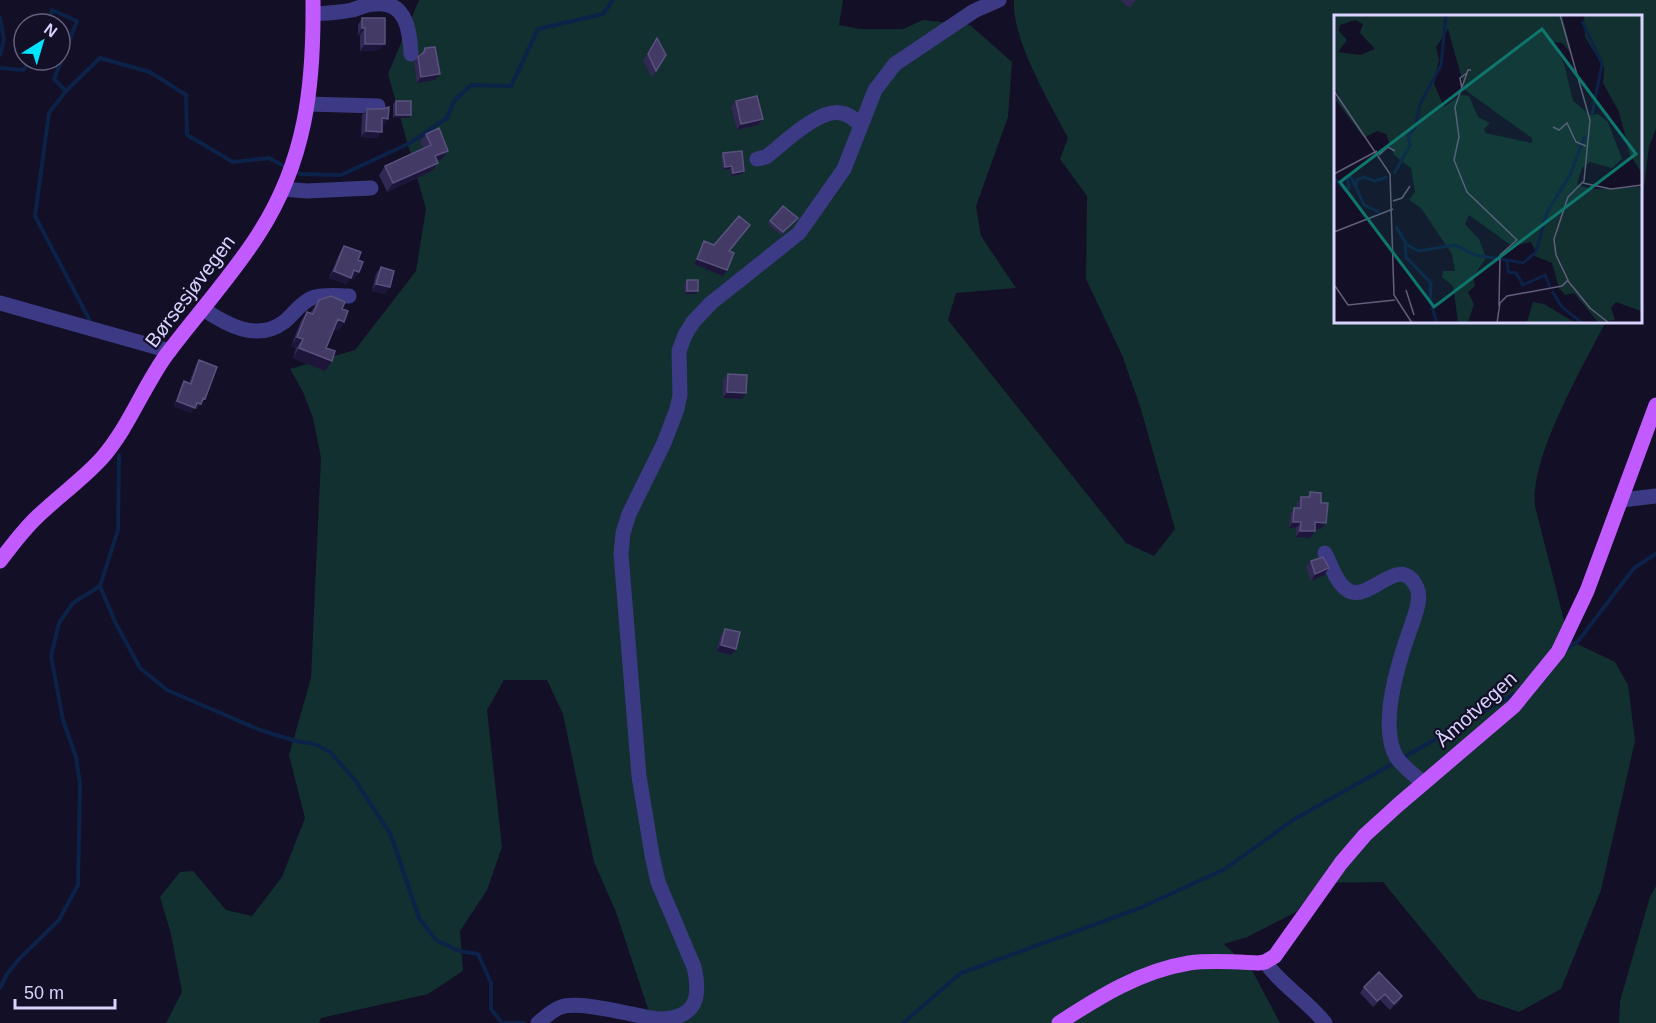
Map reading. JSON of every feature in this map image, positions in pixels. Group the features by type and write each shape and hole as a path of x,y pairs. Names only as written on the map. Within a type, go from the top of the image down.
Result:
{"main road":[{"name":"Børsesjøvegen","path":"0,561 31,523 85,476 111,446 121,433 153,375 258,235 286,182 308,104 313,58 313,7"},
{"name":"Åmotvegen","path":"1265,962 1281,949 1353,848 1392,810 1514,706 1558,652 1587,591 1656,405"},
{"path":"1059,1023 1111,991 1161,970 1190,963 1265,962"}],"street":[{"path":"537,1023 561,1007 575,1005 657,1019 678,1018 687,1012 695,1001 697,980 694,967 658,882 652,855 639,776 621,565 623,533 628,514 664,443 677,409 680,395 679,351 685,335 698,315 711,303 799,233 844,169 875,90 895,64 974,10 999,0"},
{"path":"313,7 351,10 374,4 390,6 407,22 411,54"},
{"path":"308,104 378,106"},
{"path":"757,159 766,157 816,118 829,113 844,113 861,125"},
{"path":"286,182 307,191 371,188"},
{"path":"203,309 235,327 261,331 272,329 284,322 309,299 318,296 350,296"},
{"path":"0,303 170,351"},
{"path":"1622,500 1656,496"},
{"path":"1324,553 1340,582 1350,592 1360,593 1396,575 1409,579 1416,586 1419,594 1416,612 1399,660 1389,724 1396,756 1423,783"},
{"path":"1265,962 1317,1012 1325,1023"}],"green space":[{"path":"419,0 843,0 839,25 860,29 903,29 923,20 970,25 1012,62 1008,117 976,206 981,236 1016,288 956,293 948,320 1126,543 1154,556 1175,529 1140,406 1122,355 1086,279 1087,196 1060,159 1068,138 1025,51 1015,15 1014,0 1656,0 1656,128 1649,147 1641,210 1641,15 1334,15 1334,322 1605,322 1560,412 1541,462 1536,486 1535,506 1569,640 1615,662 1628,685 1635,741 1601,890 1561,989 1519,1012 1478,998 1383,882 1319,883 1296,912 1247,937 1224,944 1253,972 1280,1023 664,1023 649,1012 616,912 594,862 563,714 547,680 504,680 487,710 502,847 487,890 460,931 463,971 428,994 321,1018 319,1023 166,1023 182,992 171,934 160,897 180,872 193,871 226,910 252,916 282,877 305,818 289,755 311,678 321,458 313,418 303,392 290,369 355,350 416,271 426,209 388,74"},
{"path":"1656,886 1656,1023 1619,1023 1620,1001 1650,897"}],"building":[{"path":"362,18 385,18 385,44 365,44 365,28 362,28"},
{"path":"657,38 666,55 656,71 648,54"},
{"path":"435,47 440,74 421,77 418,57 425,48"},
{"path":"757,96 763,119 741,124 736,101"},
{"path":"396,101 411,101 411,115 396,115"},
{"path":"389,107 388,119 382,118 382,132 366,131 367,109"},
{"path":"439,128 448,151 435,156 438,163 393,183 385,166 431,145 426,134"},
{"path":"742,151 744,171 733,173 732,166 725,167 723,153"},
{"path":"783,206 798,218 783,232 770,221"},
{"path":"739,216 750,225 729,251 734,253 727,270 697,259 704,241 714,245"},
{"path":"344,246 361,252 358,260 363,262 359,272 354,270 351,278 334,271"},
{"path":"381,267 394,271 390,287 376,284"},
{"path":"687,280 698,280 698,291 687,291"},
{"path":"331,296 345,302 342,309 348,311 344,322 338,319 326,348 335,351 332,361 299,348 303,339 297,337 307,312 313,314 319,300"},
{"path":"199,360 217,367 205,399 203,398 201,404 197,403 195,408 177,401 184,381 191,384"},
{"path":"728,374 747,375 746,393 727,392"},
{"path":"1310,492 1321,493 1321,503 1328,503 1326,523 1315,522 1315,531 1300,531 1301,522 1293,522 1294,508 1301,508 1301,497 1310,497"},
{"path":"1323,557 1329,568 1315,574 1311,561"},
{"path":"725,629 740,632 736,649 721,645"},
{"path":"1379,972 1402,996 1394,1004 1385,994 1377,1001 1364,987"}],"waterway":[{"path":"293,170 301,174 341,175 410,143 447,118 454,101 471,85 511,86 538,29 603,14 613,0"},
{"path":"52,12 52,10 57,12"},
{"path":"0,18 4,40 0,55"},
{"path":"72,19 77,21 72,34"},
{"path":"57,72 54,79 66,91 100,58 150,72 186,95 187,135 233,162 269,158 286,167"},
{"path":"0,68 12,69"},
{"path":"66,91 49,113 35,216 89,319"},
{"path":"119,455 118,530 100,586 115,622 140,668 167,690 260,730 315,744 330,752 355,780 391,835 419,918 436,940 459,951 478,954 491,983 491,1009 502,1023"},
{"path":"1565,650 1579,640 1634,568 1656,554"},
{"path":"0,988 7,974 19,959 59,920 78,885 80,784 76,757 63,720 51,656 59,623 73,603 100,586"},
{"path":"1401,759 1514,694"},
{"path":"903,1023 961,973 1140,908 1225,869 1293,820 1394,763"},
{"path":"505,1023 524,1023"}]}
